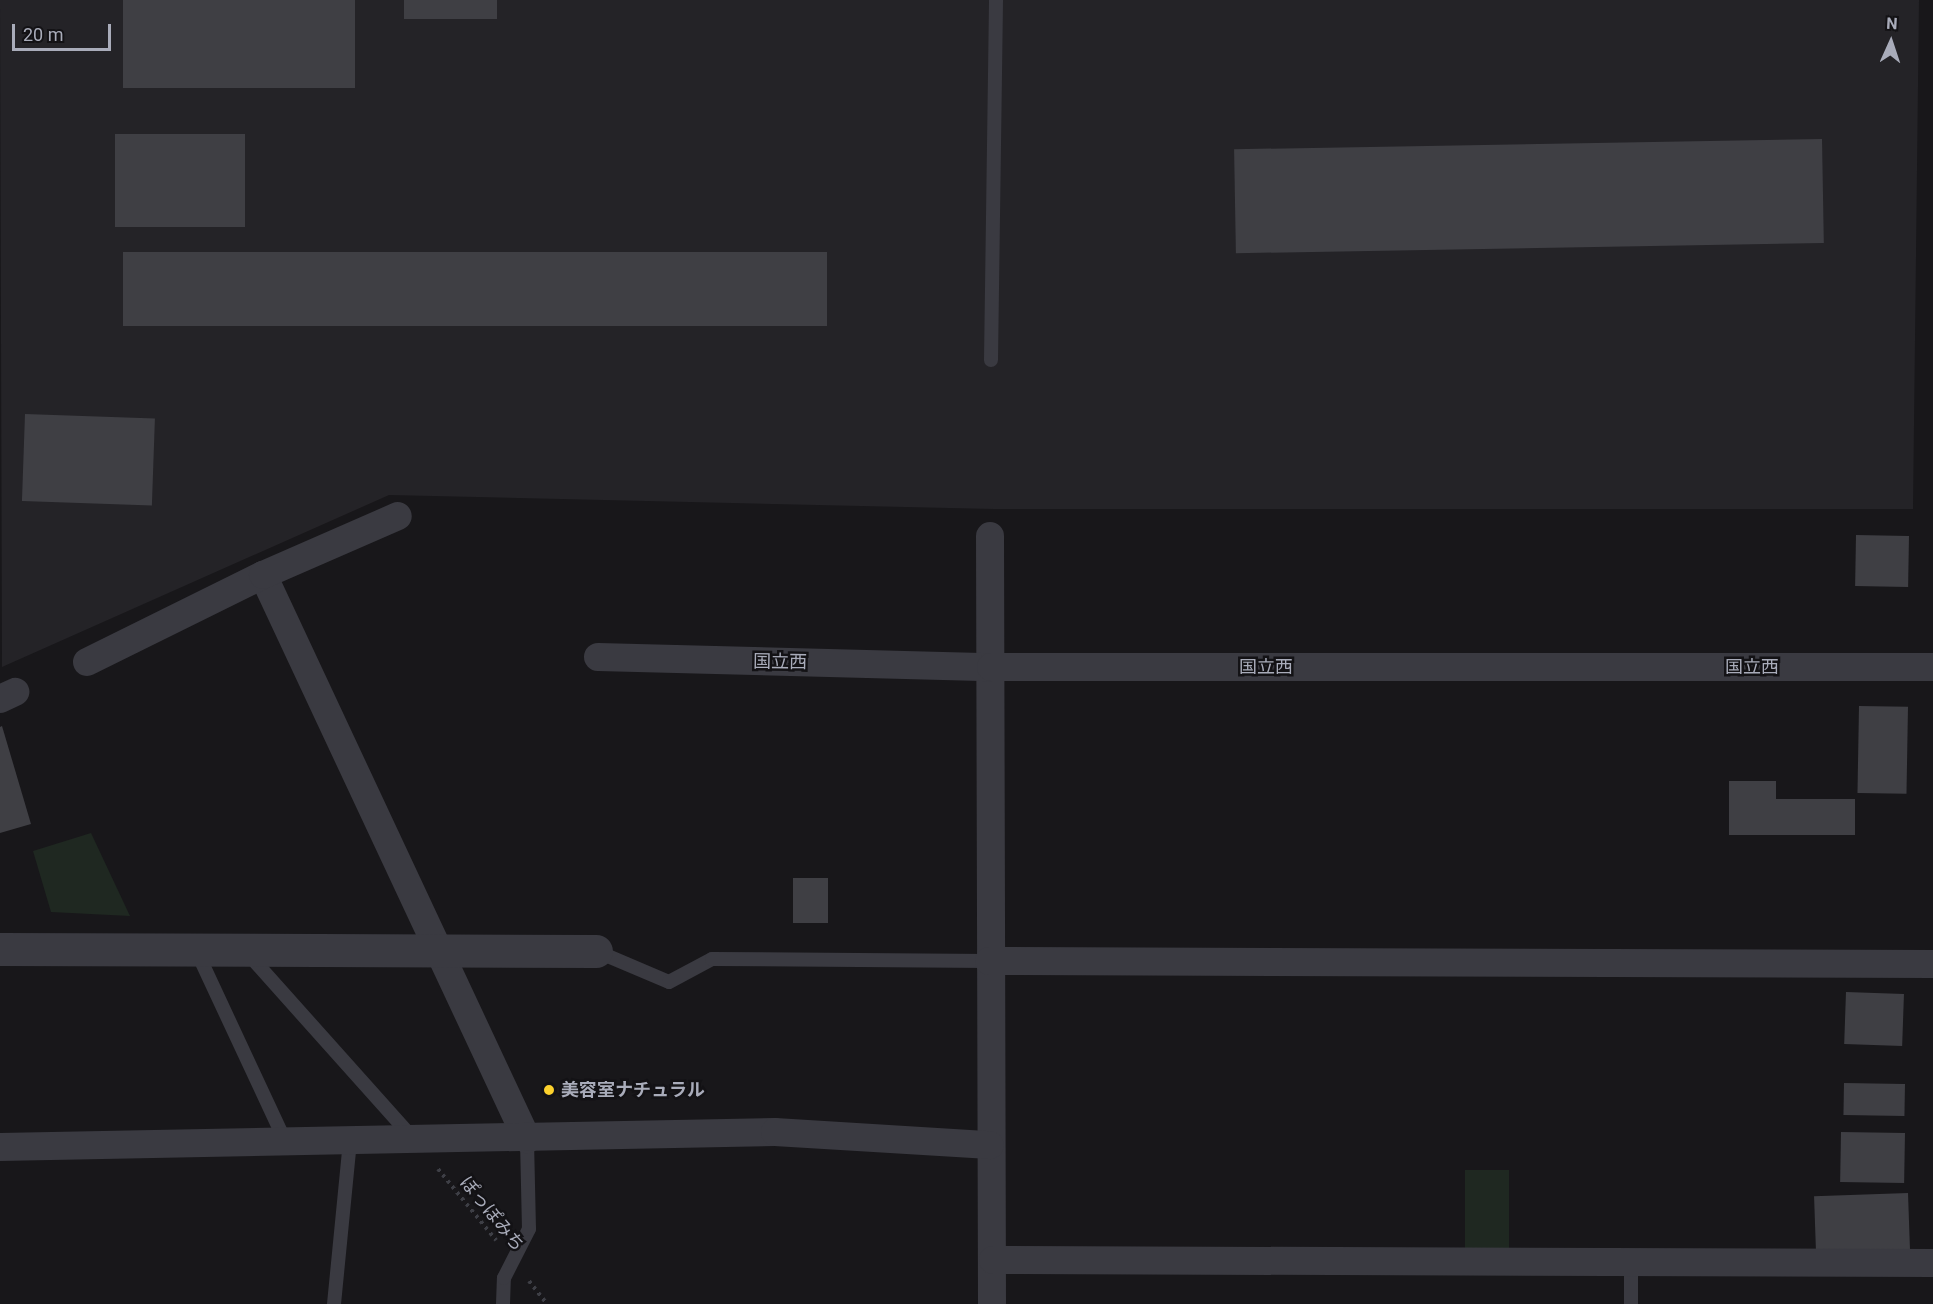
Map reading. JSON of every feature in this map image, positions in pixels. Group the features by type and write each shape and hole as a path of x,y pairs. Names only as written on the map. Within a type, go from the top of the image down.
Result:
{"street":[{"path":"87,662 263,575 398,516"},
{"path":"990,536 989,962 992,1304"},
{"path":"263,575 527,1139"},
{"name":"国立西","path":"598,657 991,667 1933,667"},
{"path":"0,949 596,951"},
{"path":"989,962 1933,964"},
{"path":"0,1147 527,1139 775,1132 990,1145"},
{"path":"993,1260 1933,1263"}],"lane":[{"path":"991,360 996,0"},
{"path":"196,950 285,1141"},
{"path":"243,950 415,1141"},
{"path":"596,951 669,982 712,959 989,962"},
{"path":"503,1304 504,1278 529,1229 527,1139"},
{"path":"334,1304 350,1140"},
{"path":"1631,1262 1631,1304"}],"path":[{"name":"ぽっぽみち","path":"415,1141 547,1304"}],"shaded area":[{"path":"0,0 1919,0 1913,509 994,509 389,495 2,667"},
{"path":"91,833 130,916 51,912 33,851"},
{"path":"1465,1170 1509,1170 1509,1255 1465,1255"}],"building":[{"path":"123,0 355,0 355,88 123,88"},
{"path":"404,0 497,0 497,19 404,19"},
{"path":"115,134 245,134 245,227 115,227"},
{"path":"1822,139 1824,243 1236,253 1234,149"},
{"path":"123,252 827,252 827,326 123,326"},
{"path":"25,414 155,419 152,505 22,501"},
{"path":"1856,535 1909,536 1908,587 1855,586"},
{"path":"1859,706 1908,707 1906,794 1857,793"},
{"path":"2,726 31,824 0,833 0,727"},
{"path":"1729,781 1776,781 1776,799 1855,799 1855,835 1729,835"},
{"path":"793,878 828,878 828,923 793,923"},
{"path":"1846,992 1904,994 1902,1046 1844,1044"},
{"path":"1844,1083 1905,1084 1904,1116 1843,1115"},
{"path":"1841,1132 1905,1133 1904,1183 1840,1182"},
{"path":"1908,1193 1910,1250 1816,1253 1814,1196"}],"place":[{"name":"美容室ナチュラル","path":"549,1090"}]}
